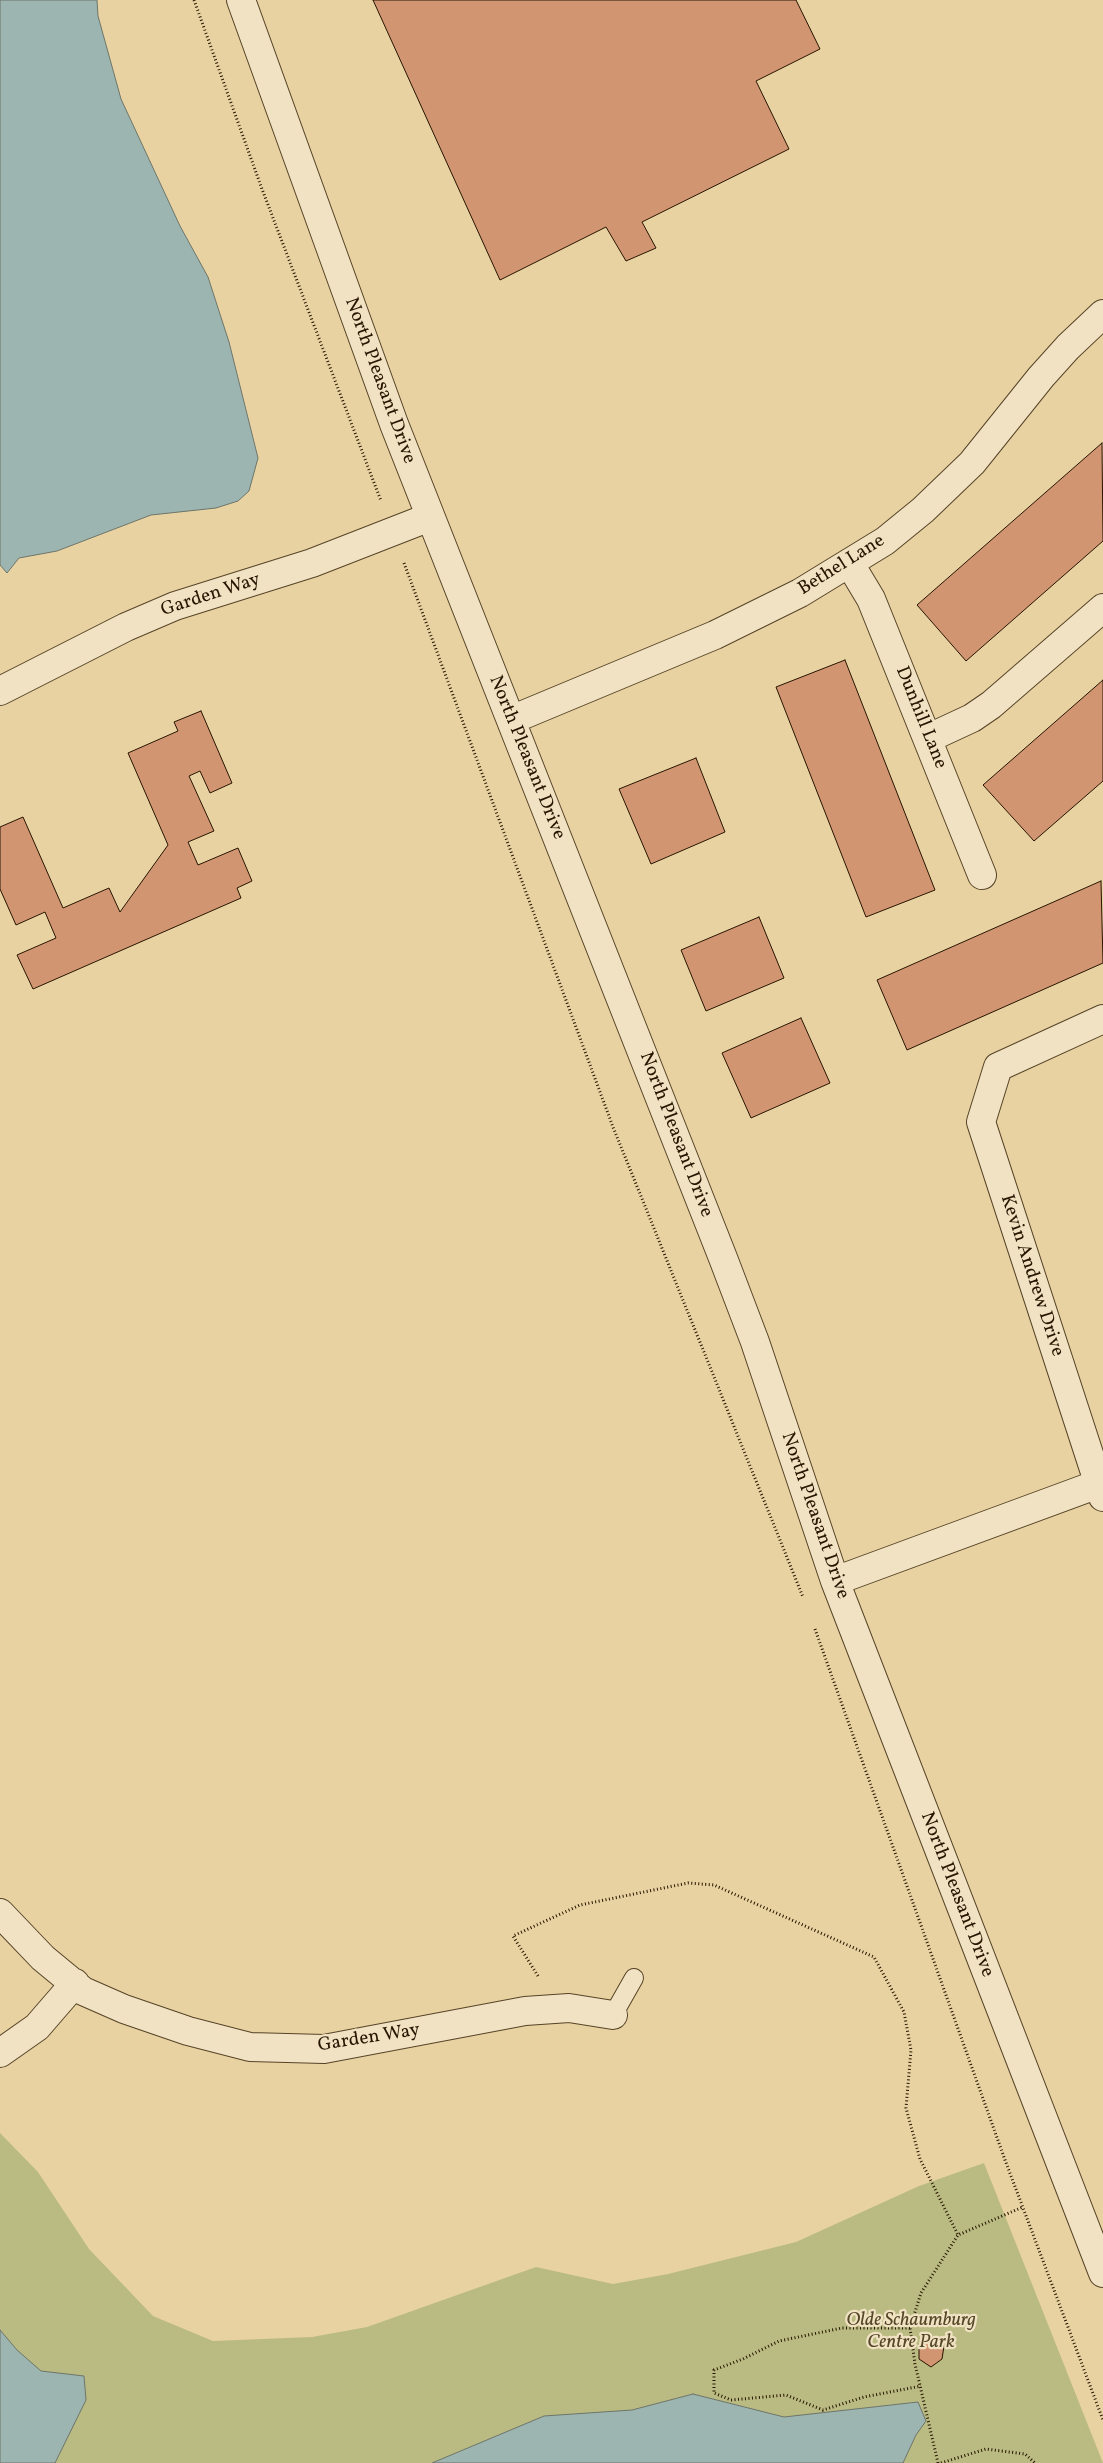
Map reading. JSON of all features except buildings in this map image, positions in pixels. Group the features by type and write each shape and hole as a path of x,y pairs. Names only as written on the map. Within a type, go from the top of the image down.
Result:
{"street":[{"name":"North Pleasant Drive","path":"241,0 430,517 755,1342 835,1582 1103,2273"},
{"name":"Bethel Lane","path":"511,720 715,635 800,593 850,564 885,540 923,510 957,478 1006,423 1052,365 1103,314"},
{"name":"Garden Way","path":"0,691 126,627 175,606 312,564 430,517"},
{"name":"Dunhill Lane","path":"850,564 871,599 929,738 982,875"},
{"path":"929,738 972,718 990,705 1103,608"},
{"name":"Kevin Andrew Drive","path":"835,1582 1100,1490 981,1122 998,1067 1103,1020"},
{"name":"Garden Way","path":"0,1913 43,1958 83,1990 124,2009 188,2031 250,2046 324,2049 525,2011 557,2008 613,2015"},
{"path":"0,2053 37,2027 75,1983"}],"lane":[{"path":"613,2015 634,1978"}],"path":[{"path":"194,0 262,189 393,532 613,1126 804,1601"},
{"path":"815,1628 1023,2207 1103,2420"},
{"path":"557,2008 513,1936 580,1905 688,1883 714,1885 874,1957 904,2012 911,2050 906,2108 920,2159 958,2235"},
{"path":"1023,2207 958,2235 921,2293 910,2328 914,2364 939,2463 986,2449 1025,2454 1035,2463"},
{"path":"910,2328 842,2328 780,2341 743,2359 714,2370 714,2393 731,2400 786,2395 823,2410 864,2397 921,2386"}],"green space":[{"name":"Olde Schaumburg Centre Park","path":"0,2133 38,2172 89,2249 153,2316 213,2341 312,2337 367,2327 536,2267 613,2284 668,2274 796,2242 919,2186 984,2163 1103,2463 0,2463"}],"water":[{"path":"0,0 97,0 98,16 121,99 180,226 208,277 229,342 258,458 249,491 238,501 216,508 151,515 57,551 19,558 7,573 0,565"},
{"path":"0,2330 17,2350 41,2371 84,2376 86,2400 55,2463 0,2463"},
{"path":"693,2394 784,2417 918,2402 926,2421 916,2435 903,2463 432,2463 544,2416 632,2410"}]}
